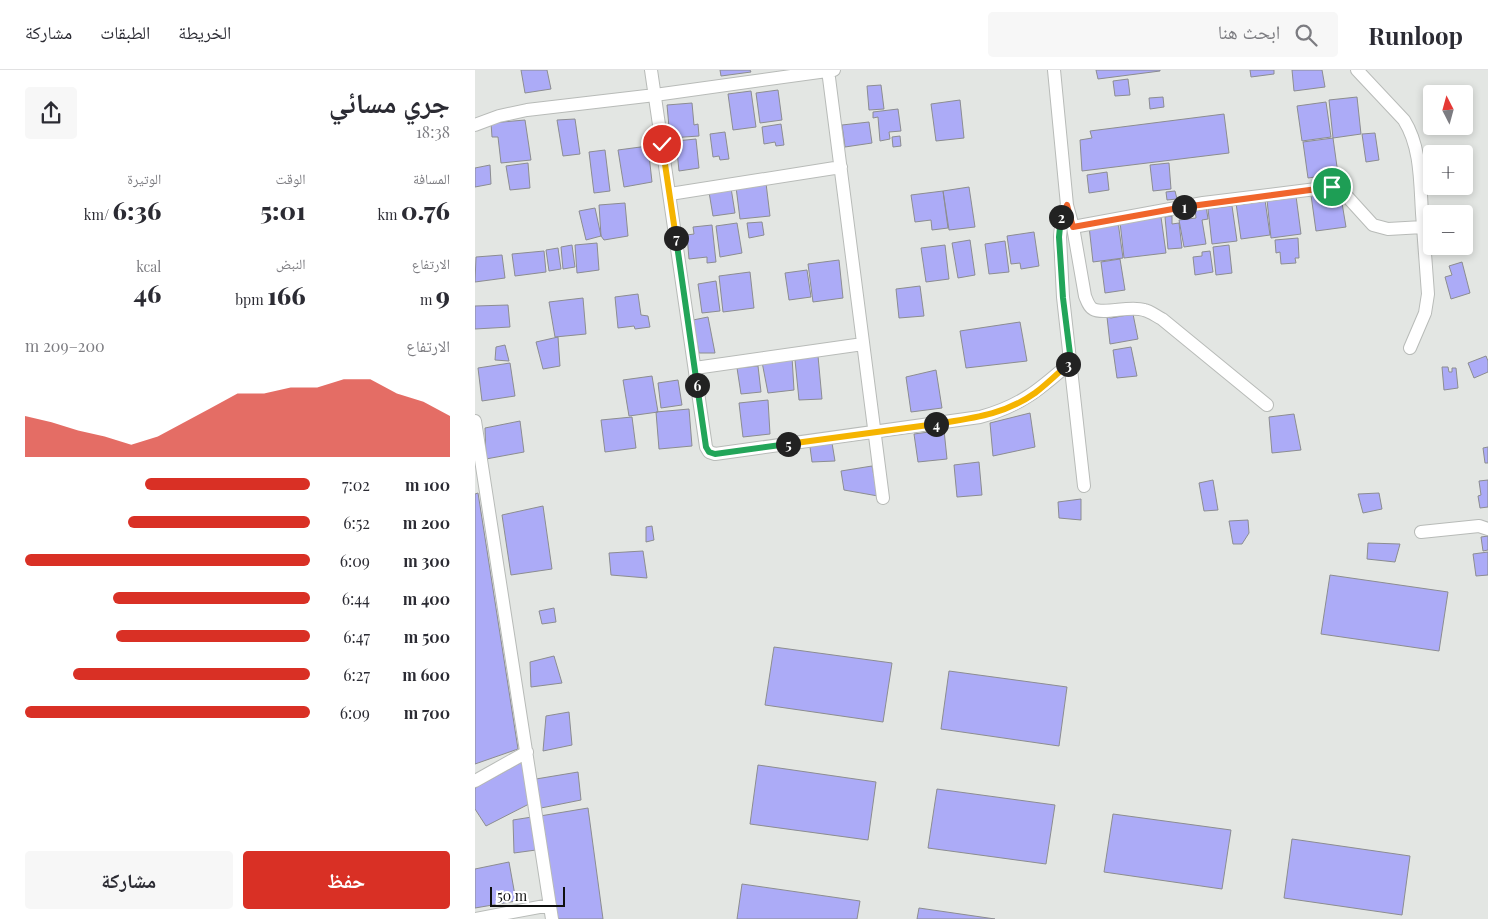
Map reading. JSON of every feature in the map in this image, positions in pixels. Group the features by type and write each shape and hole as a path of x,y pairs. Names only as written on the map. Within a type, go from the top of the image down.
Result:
{"street":[{"path":"651,70 706,447 709,452 715,454 980,417 1018,404 1037,392 1071,362"},
{"path":"475,126 499,116 527,110 655,95 830,70 883,498"},
{"path":"1054,70 1067,205 1073,227 1085,296 1093,309 1100,311 1131,308 1144,310 1161,319 1267,405"},
{"path":"1073,227 1203,203 1332,187 1338,188 1343,192 1373,225 1388,229 1423,227 1419,166 1410,129 1405,120 1357,70"},
{"path":"670,194 841,167"},
{"path":"1067,205 1061,217 1059,237 1063,298 1084,486"},
{"path":"1410,348 1428,304 1425,255"},
{"path":"695,368 863,344"},
{"path":"475,421 480,482 527,752 552,919"},
{"path":"1421,532 1479,526 1488,529"},
{"path":"475,781 527,752"},
{"path":"475,919 550,904"}],"building":[{"path":"521,70 547,70 551,89 525,93"},
{"path":"720,70 750,70 751,72 721,76"},
{"path":"1096,70 1160,70 1160,71 1098,79"},
{"path":"1250,70 1274,70 1274,74 1251,77"},
{"path":"1292,70 1322,70 1325,87 1294,91"},
{"path":"1128,79 1130,95 1115,96 1113,81"},
{"path":"881,85 884,109 869,110 867,86"},
{"path":"778,90 782,120 760,123 756,93"},
{"path":"751,91 756,127 733,130 728,94"},
{"path":"1163,97 1164,107 1150,109 1149,98"},
{"path":"1357,97 1361,134 1333,138 1329,100"},
{"path":"960,100 964,138 936,141 931,104"},
{"path":"1326,102 1331,137 1302,141 1297,106"},
{"path":"692,103 694,125 698,124 699,136 670,138 667,105"},
{"path":"898,109 901,131 889,132 890,139 880,141 878,117 873,118 873,112"},
{"path":"1224,114 1229,153 1082,171 1080,140 1092,138 1090,131"},
{"path":"575,119 580,154 563,156 557,120"},
{"path":"525,120 531,160 501,163 498,137 492,137 491,123"},
{"path":"869,122 872,143 845,147 842,125"},
{"path":"781,124 784,145 776,146 775,142 764,144 762,127"},
{"path":"725,132 729,159 720,160 719,156 713,157 710,134"},
{"path":"1375,133 1379,160 1366,162 1362,134"},
{"path":"900,136 901,146 893,147 892,137"},
{"path":"1333,138 1338,174 1308,178 1303,142"},
{"path":"696,139 699,168 679,171 676,141"},
{"path":"648,146 652,182 624,187 618,150"},
{"path":"605,150 610,191 594,193 589,152"},
{"path":"528,163 530,188 510,190 506,166"},
{"path":"1169,163 1171,189 1153,191 1150,165"},
{"path":"490,165 491,184 475,187 475,168"},
{"path":"1107,172 1109,190 1089,193 1087,175"},
{"path":"765,175 770,216 740,219 735,179"},
{"path":"969,187 975,227 949,230 943,191"},
{"path":"731,188 735,213 713,216 709,192"},
{"path":"943,191 948,228 932,230 931,220 915,222 911,195"},
{"path":"1175,191 1177,199 1167,200 1166,192"},
{"path":"1340,191 1346,227 1316,231 1311,195"},
{"path":"1296,196 1301,234 1271,238 1267,200"},
{"path":"1265,200 1270,235 1241,239 1236,203"},
{"path":"625,203 628,236 604,240 601,236 599,205"},
{"path":"1206,206 1208,219 1202,220 1206,244 1184,247 1179,220 1196,218 1195,208"},
{"path":"1232,206 1237,241 1212,244 1208,209"},
{"path":"595,208 601,236 586,240 579,211"},
{"path":"1172,216 1172,224 1179,223 1182,248 1168,249 1165,217"},
{"path":"1161,217 1166,253 1124,258 1120,222"},
{"path":"762,222 764,235 749,238 747,223"},
{"path":"1118,222 1123,258 1093,262 1089,226"},
{"path":"737,223 742,253 720,257 716,226"},
{"path":"712,225 716,262 707,263 707,257 689,259 687,235 694,234 693,227"},
{"path":"1034,232 1039,266 1021,269 1020,263 1011,264 1007,236"},
{"path":"1298,238 1299,258 1295,258 1296,263 1281,264 1280,252 1276,253 1275,240"},
{"path":"970,240 975,275 958,278 952,243"},
{"path":"1005,241 1009,272 989,274 985,244"},
{"path":"597,243 599,270 577,273 575,245"},
{"path":"572,245 575,267 563,269 561,247"},
{"path":"945,245 949,279 926,282 921,248"},
{"path":"1229,245 1232,273 1216,275 1213,247"},
{"path":"558,248 561,269 549,271 546,250"},
{"path":"544,251 546,272 515,276 512,254"},
{"path":"1210,251 1213,272 1195,275 1193,257 1202,256 1202,252"},
{"path":"502,255 505,278 475,282 476,257"},
{"path":"1120,259 1125,290 1105,293 1101,262"},
{"path":"839,260 843,298 813,302 808,264"},
{"path":"1462,262 1470,293 1451,299 1445,277 1452,275 1449,266"},
{"path":"807,270 811,297 789,300 785,273"},
{"path":"750,272 754,308 723,312 719,276"},
{"path":"716,281 720,311 702,313 698,284"},
{"path":"920,286 924,316 899,318 896,289"},
{"path":"638,294 641,315 648,316 650,327 635,329 634,326 618,328 615,297"},
{"path":"583,298 586,334 555,337 549,302"},
{"path":"508,305 510,327 475,329 475,306"},
{"path":"1133,314 1138,339 1110,344 1107,317"},
{"path":"708,317 715,353 699,353 693,320"},
{"path":"1020,322 1027,361 966,368 960,331"},
{"path":"558,337 560,366 543,369 536,342"},
{"path":"505,345 509,361 495,360 496,347"},
{"path":"1131,347 1137,376 1117,378 1113,350"},
{"path":"818,356 822,399 799,400 795,360"},
{"path":"1486,356 1488,372 1474,378 1468,363"},
{"path":"792,357 794,390 768,393 762,362"},
{"path":"510,363 515,396 482,401 478,368"},
{"path":"758,366 761,392 741,394 737,368"},
{"path":"1442,367 1448,367 1449,372 1452,372 1452,368 1456,368 1458,388 1444,390"},
{"path":"936,370 942,408 911,412 906,377"},
{"path":"652,376 658,412 629,416 623,380"},
{"path":"678,380 682,405 661,408 658,383"},
{"path":"768,400 770,434 743,437 739,403"},
{"path":"689,409 692,446 659,449 656,412"},
{"path":"1030,413 1035,447 993,456 990,423"},
{"path":"1294,414 1301,450 1272,453 1269,417"},
{"path":"632,417 636,448 605,452 601,420"},
{"path":"520,421 524,452 486,459 485,428"},
{"path":"944,430 947,459 918,462 914,434"},
{"path":"832,443 835,461 812,462 810,447"},
{"path":"1488,447 1488,463 1485,463 1483,448"},
{"path":"979,462 982,495 957,497 954,465"},
{"path":"872,466 878,496 844,490 841,471"},
{"path":"1213,480 1218,510 1204,511 1199,483"},
{"path":"1488,480 1488,507 1480,508 1478,496 1481,495 1479,481"},
{"path":"478,493 518,749 475,764 475,494"},
{"path":"1379,493 1382,509 1363,513 1358,494"},
{"path":"1081,499 1081,520 1059,518 1058,502"},
{"path":"543,506 552,569 511,575 502,515"},
{"path":"1248,520 1249,533 1242,544 1233,544 1229,521"},
{"path":"652,526 654,540 646,542 646,527"},
{"path":"1488,536 1488,550 1483,551 1481,537"},
{"path":"1368,543 1400,544 1395,562 1367,559"},
{"path":"643,551 647,578 611,575 609,553"},
{"path":"1488,552 1488,575 1476,576 1473,554"},
{"path":"1330,575 1448,592 1439,651 1321,634"},
{"path":"554,608 556,622 542,624 539,611"},
{"path":"774,647 892,663 883,722 765,705"},
{"path":"554,656 562,683 531,687 530,662"},
{"path":"949,671 1067,687 1059,746 941,729"},
{"path":"569,712 572,745 543,751 546,716"},
{"path":"522,762 529,804 486,826 475,809 475,788"},
{"path":"758,765 876,782 868,840 750,824"},
{"path":"578,772 581,800 541,808 536,779"},
{"path":"937,789 1055,805 1046,864 928,848"},
{"path":"588,808 603,919 556,919 540,816"},
{"path":"1113,814 1231,830 1222,889 1104,872"},
{"path":"532,817 536,850 514,853 513,820"},
{"path":"1292,839 1410,856 1402,915 1284,898"},
{"path":"509,862 516,901 475,908 475,869"},
{"path":"742,884 860,901 857,919 737,919"},
{"path":"919,908 995,919 917,919"}],"route":[{"path":"662,144 706,447 709,452 715,454 980,417 1018,404 1037,392 1071,362 1063,298 1059,237 1061,217 1067,205 1073,227 1203,203 1332,187"}]}
